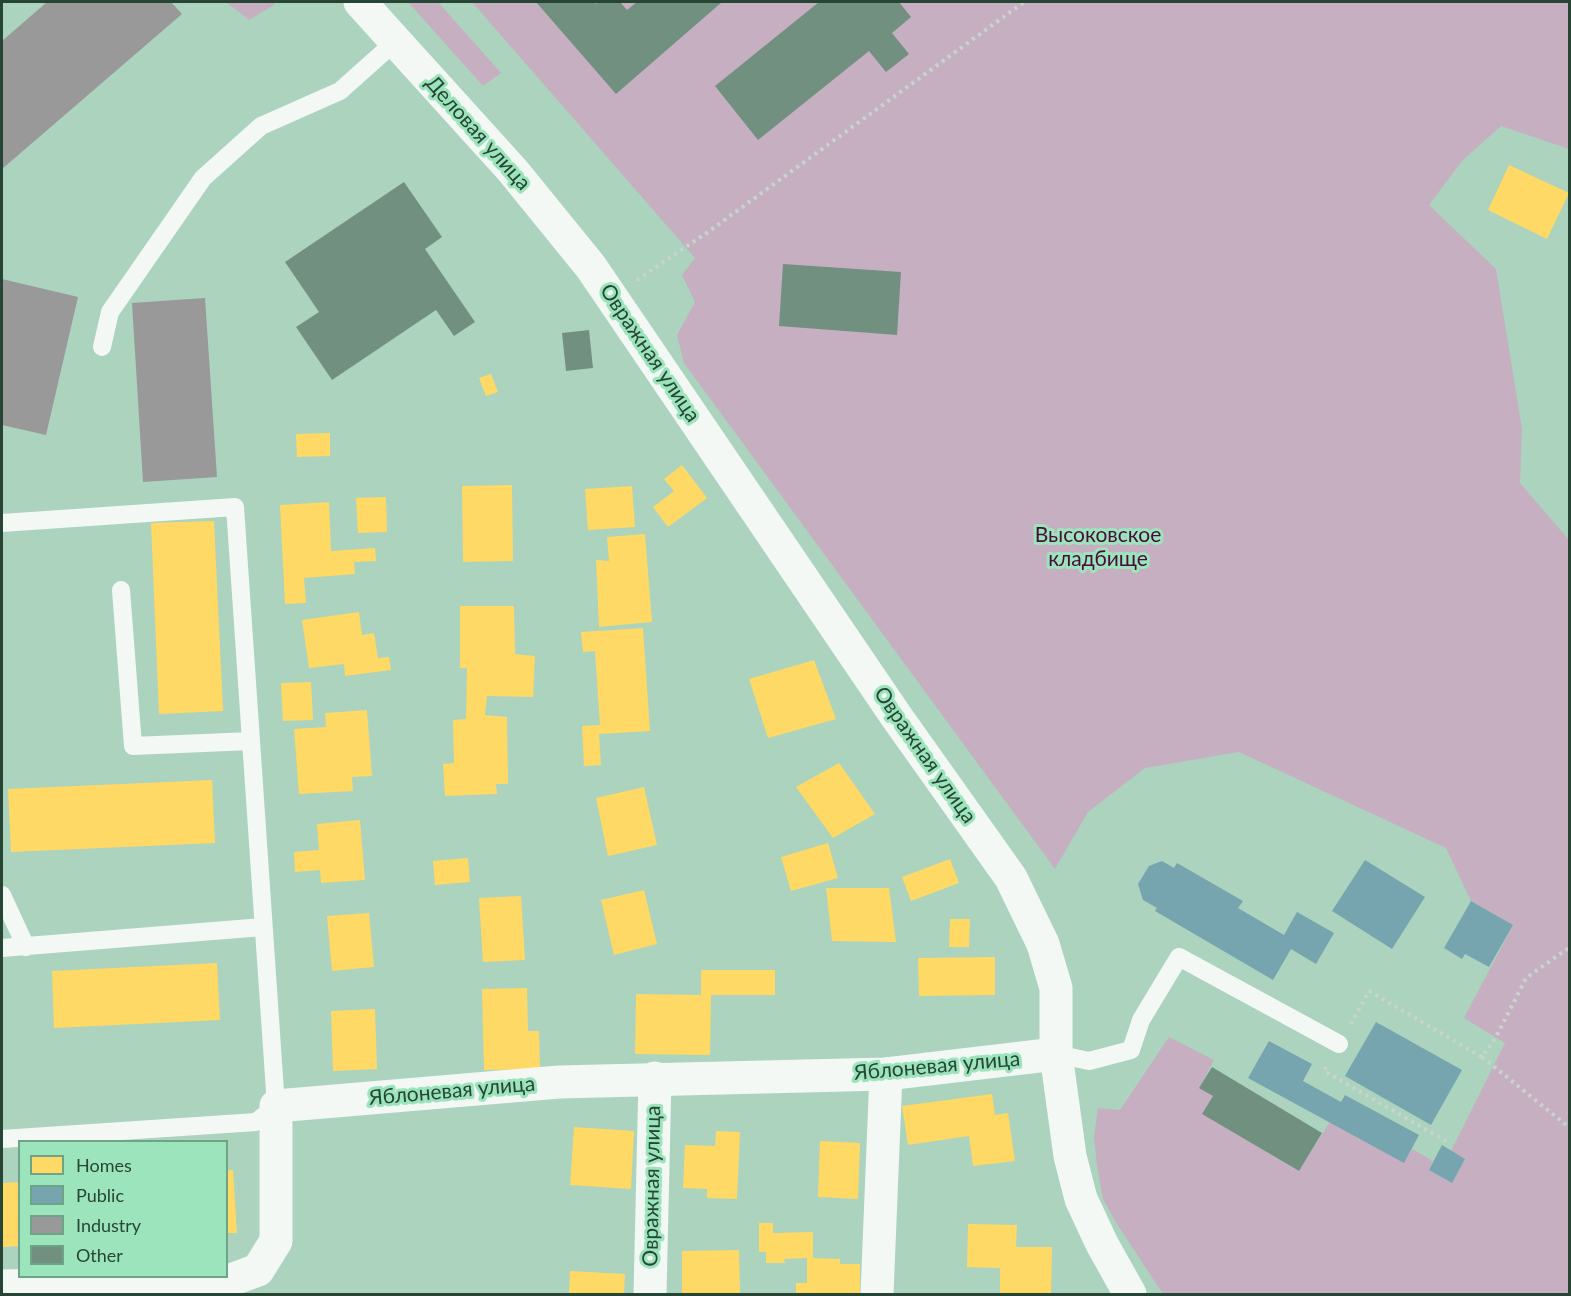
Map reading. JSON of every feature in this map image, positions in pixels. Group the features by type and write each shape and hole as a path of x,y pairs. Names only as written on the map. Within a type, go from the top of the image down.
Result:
{"street":[{"name":"Деловая улица","path":"360,2 513,171 591,267"},
{"name":"Овражная улица","path":"591,267 890,706 1011,878 1043,944 1056,988 1056,1054 1070,1156 1081,1199 1102,1244 1130,1294"},
{"name":"Яблоневая улица","path":"276,1106 559,1082 886,1074 1056,1054"},
{"path":"877,1294 886,1074"},
{"name":"Овражная улица","path":"650,1294 655,1078"},
{"path":"2,1286 228,1281 258,1270 276,1241 276,1106"}],"lane":[{"path":"102,346 110,312 203,178 261,126 340,91 396,41"},
{"path":"2,523 235,507 276,1106 256,1122 2,1139"},
{"path":"122,590 133,746 251,741"},
{"path":"2,895 26,947"},
{"path":"2,948 263,927"},
{"path":"1056,1054 1089,1061 1131,1050 1141,1020 1179,957 1339,1044"}],"path":[{"path":"628,286 717,225 1024,2"},
{"path":"1482,1057 1496,1037 1526,978 1569,947"},
{"path":"1446,1141 1324,1071 1369,991 1482,1057 1569,1128"}],"green space":[{"path":"226,2 275,2 274,5 249,20"},
{"path":"408,2 438,2 501,73 483,86"},
{"name":"Высоковское кладбище","path":"472,2 1569,2 1569,149 1501,126 1462,161 1429,205 1496,269 1522,429 1520,483 1569,540 1569,1294 1163,1294 1103,1199 1094,1137 1098,1108 1120,1110 1169,1037 1214,1060 1200,1087 1213,1096 1203,1114 1298,1171 1330,1122 1404,1162 1412,1149 1433,1161 1429,1170 1452,1183 1465,1159 1451,1151 1505,1043 1464,1018 1513,925 1471,901 1446,848 1239,752 1145,768 1088,812 1055,869 684,363 677,335 695,302 682,275 695,258"}],"building: Homes":[{"path":"1509,165 1569,193 1547,239 1488,210"},
{"path":"491,374 498,392 486,396 479,378"},
{"path":"330,433 330,456 297,457 296,434"},
{"path":"682,465 707,498 668,527 653,507 674,491 664,479"},
{"path":"512,485 513,561 463,562 462,486"},
{"path":"632,486 635,527 588,530 585,489"},
{"path":"386,497 387,532 358,533 356,498"},
{"path":"329,502 331,551 375,548 376,561 354,562 355,574 304,578 306,603 285,604 280,505"},
{"path":"214,521 223,711 159,714 151,523"},
{"path":"645,534 652,622 599,627 596,560 609,561 607,537"},
{"path":"460,606 514,606 515,654 535,656 533,697 487,696 485,715 507,717 508,784 496,784 497,794 445,796 443,764 454,763 453,720 466,719 467,668 460,668"},
{"path":"359,612 362,635 374,633 378,658 389,657 391,670 345,676 344,664 309,668 302,620"},
{"path":"643,628 650,731 599,734 601,765 584,766 582,726 600,725 595,651 583,652 581,632"},
{"path":"814,660 836,719 768,738 749,679"},
{"path":"311,682 313,720 283,721 281,683"},
{"path":"367,710 372,776 352,777 353,791 299,794 294,729 326,727 325,713"},
{"path":"839,763 875,814 833,838 796,787"},
{"path":"212,780 215,843 11,852 8,789"},
{"path":"644,787 657,845 608,856 596,798"},
{"path":"360,820 365,880 321,883 320,870 295,872 294,852 319,850 317,824"},
{"path":"828,843 838,878 791,891 781,857"},
{"path":"468,858 470,882 435,885 433,861"},
{"path":"950,859 959,883 911,901 902,877"},
{"path":"826,888 889,888 896,942 832,941"},
{"path":"644,890 657,944 614,955 601,900"},
{"path":"521,896 525,960 483,962 479,898"},
{"path":"369,913 374,967 332,971 327,916"},
{"path":"950,919 970,919 969,947 949,947"},
{"path":"995,957 995,995 919,996 918,958"},
{"path":"217,963 220,1020 54,1028 52,971"},
{"path":"701,970 775,970 775,995 711,995 710,1055 635,1054 636,994 701,995"},
{"path":"527,988 528,1031 539,1031 540,1069 484,1070 482,989"},
{"path":"375,1009 377,1069 333,1071 331,1011"},
{"path":"992,1094 995,1115 1008,1113 1015,1161 973,1166 969,1136 908,1145 902,1106"},
{"path":"574,1127 634,1131 631,1189 570,1185"},
{"path":"716,1131 740,1132 737,1199 707,1198 707,1189 683,1188 685,1145 715,1146"},
{"path":"820,1141 860,1143 858,1199 818,1197"},
{"path":"228,1170 233,1170 237,1233 228,1233"},
{"path":"18,1182 18,1246 2,1247 2,1183"},
{"path":"759,1223 773,1223 773,1233 813,1232 813,1258 840,1259 840,1264 860,1264 860,1294 796,1294 796,1283 807,1283 807,1258 784,1259 785,1263 766,1263 766,1252 759,1252"},
{"path":"968,1224 1017,1225 1016,1247 1052,1247 1051,1294 1000,1294 1000,1268 967,1267"},
{"path":"739,1250 740,1294 682,1294 682,1251"},
{"path":"570,1271 625,1274 624,1294 569,1294"}],"building: Public":[{"path":"1365,860 1425,897 1392,949 1332,911"},
{"path":"1162,861 1174,868 1177,863 1243,901 1238,908 1284,935 1297,912 1334,933 1316,964 1291,949 1273,980 1155,911 1157,908 1143,900 1138,884 1149,866"},
{"path":"1471,901 1513,925 1489,967 1465,954 1462,959 1444,948"},
{"path":"1376,1022 1462,1070 1431,1125 1345,1076"},
{"path":"1269,1041 1312,1064 1303,1081 1341,1102 1345,1095 1419,1135 1404,1163 1248,1078"},
{"path":"1442,1145 1465,1159 1452,1183 1429,1170"}],"building: Industry":[{"path":"47,2 171,2 182,14 2,169 2,41"},
{"path":"2,279 78,297 46,435 2,425"},
{"path":"205,298 217,477 143,482 132,303"}],"building: Other":[{"path":"536,2 595,2 596,4 620,2 627,10 637,2 722,2 616,94"},
{"path":"819,2 899,2 911,17 892,33 909,54 886,72 869,51 758,140 715,86"},
{"path":"404,182 442,237 425,249 475,322 454,336 436,310 332,380 296,327 319,312 285,262"},
{"path":"783,264 901,272 897,335 779,326"},
{"path":"589,330 593,368 566,371 562,333"},
{"path":"1212,1067 1322,1133 1299,1171 1202,1114 1213,1096 1199,1088"}]}
